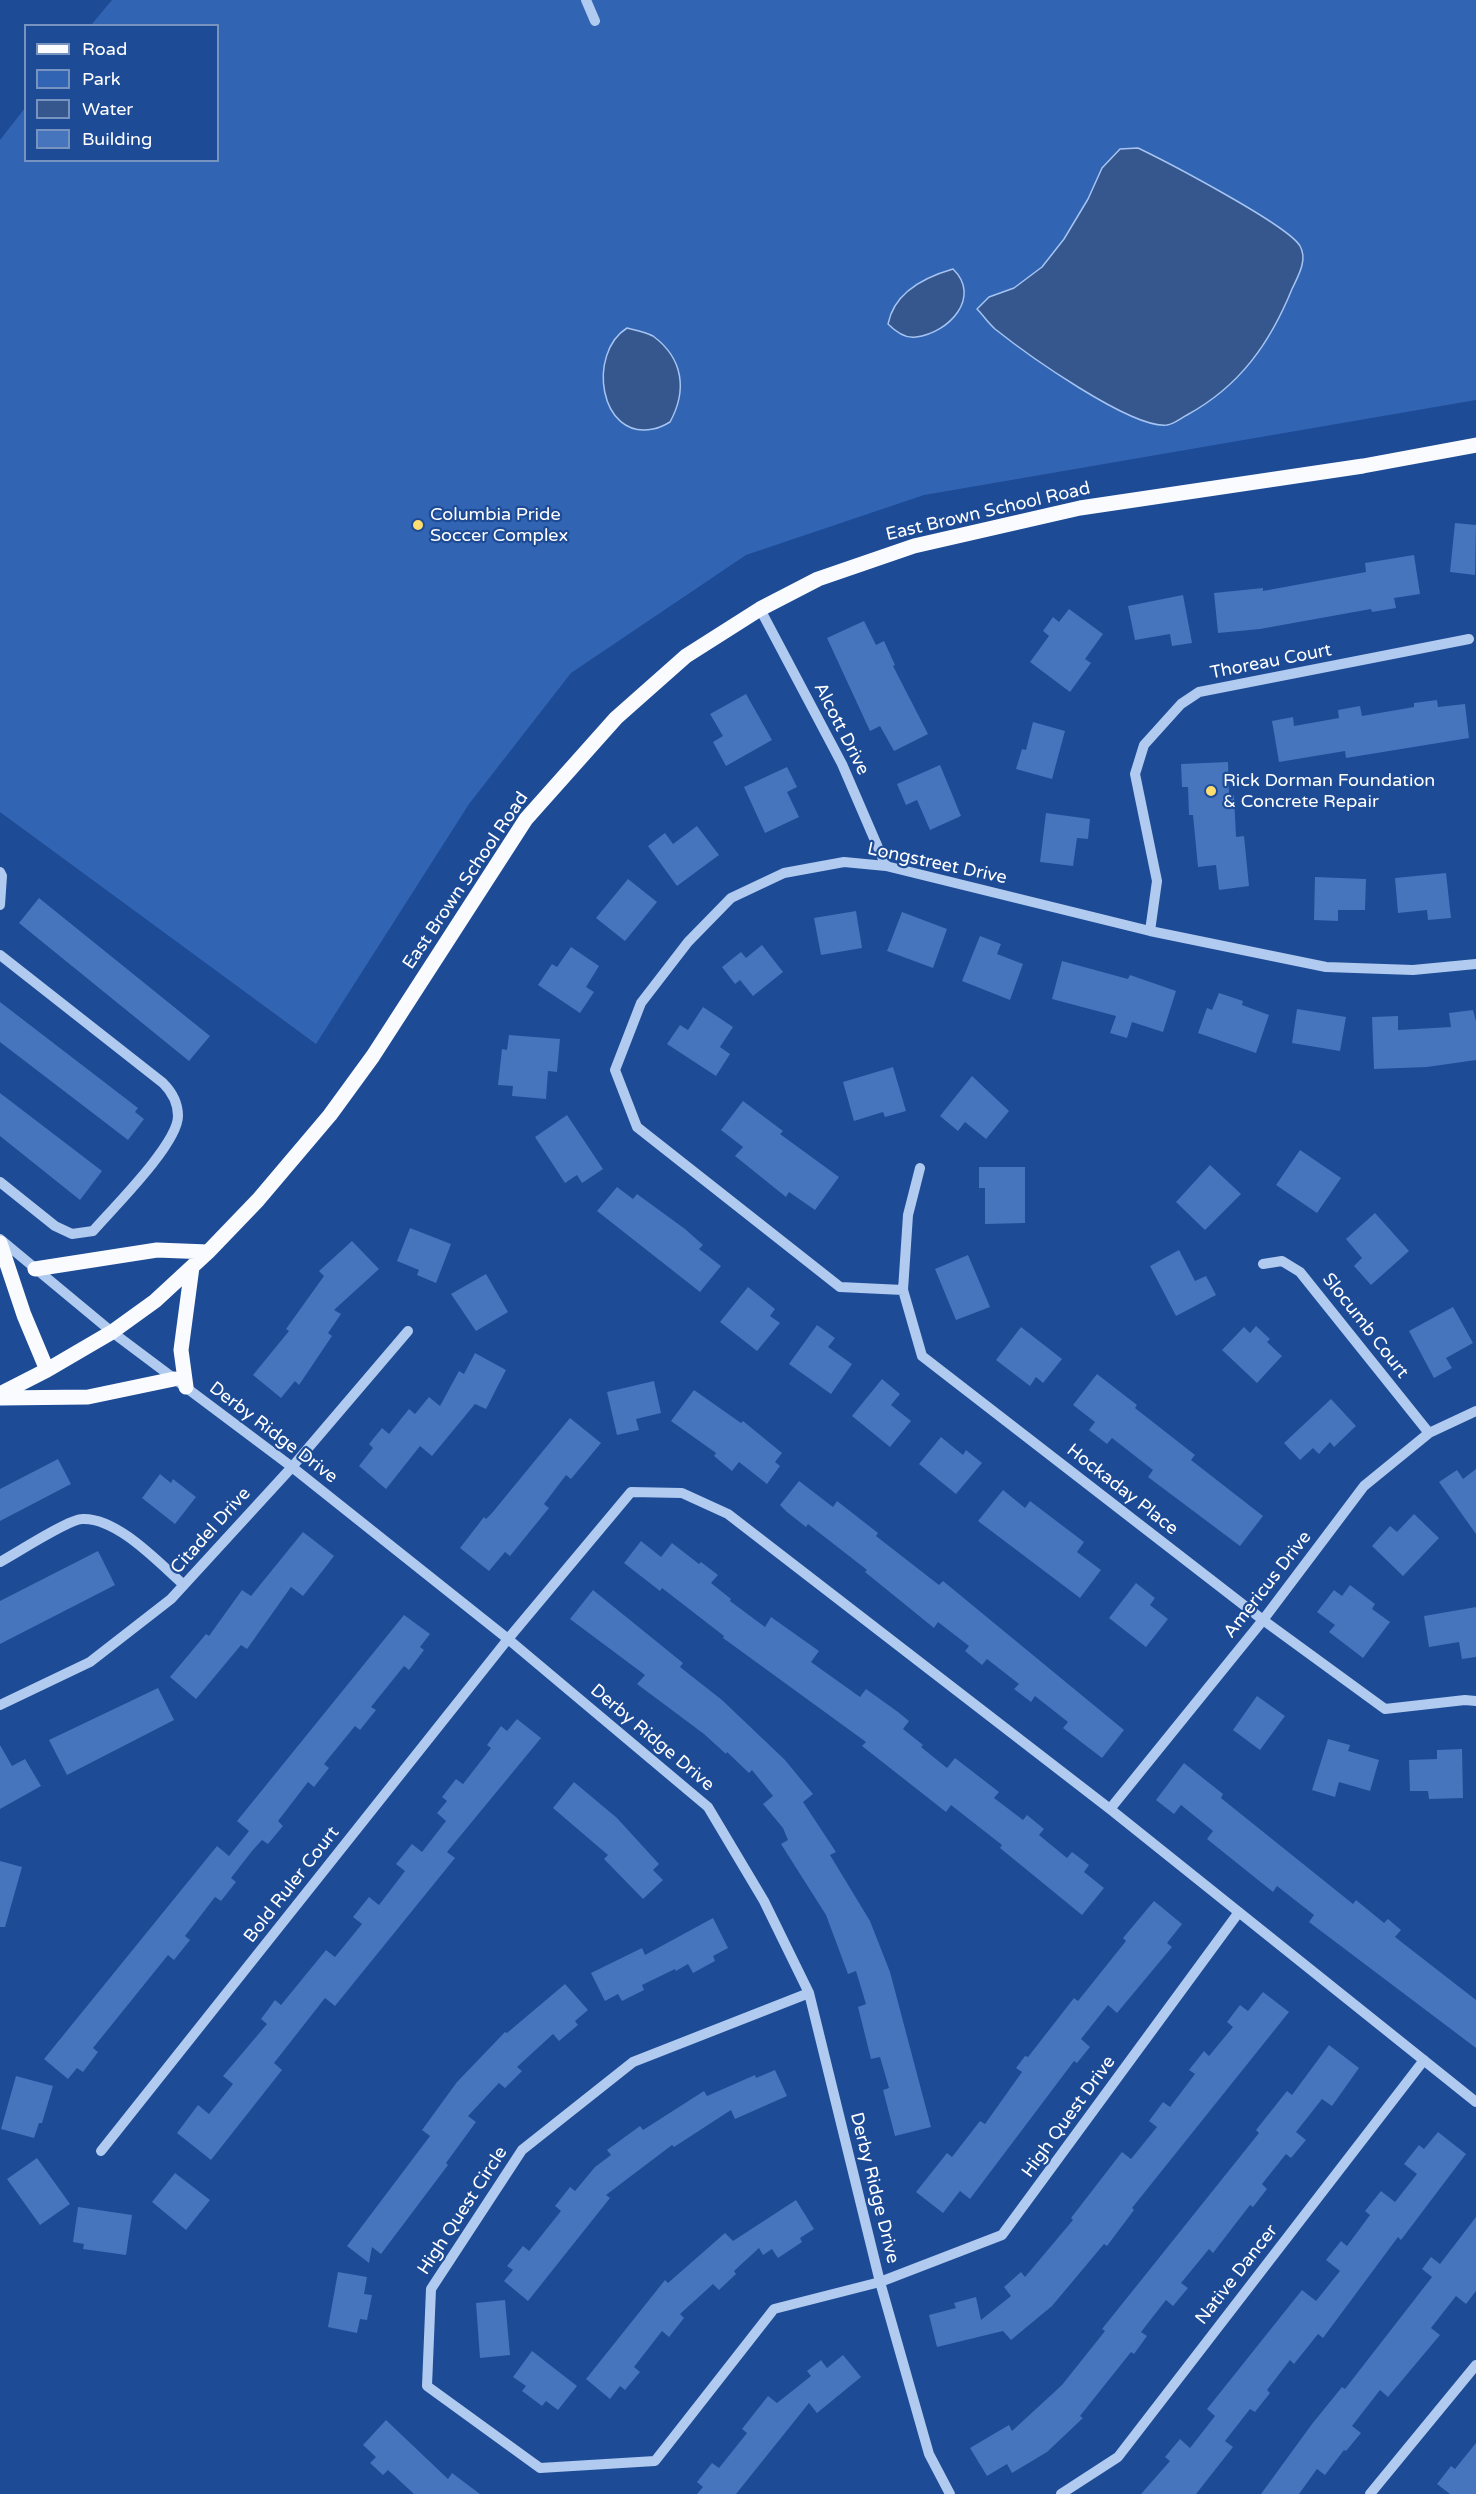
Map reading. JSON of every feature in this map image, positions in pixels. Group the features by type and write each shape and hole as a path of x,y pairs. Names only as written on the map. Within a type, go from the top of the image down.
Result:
{"main road":[{"name":"East Brown School Road","path":"0,1396 112,1332 155,1300 208,1252 258,1200 349,1090 373,1056 526,819 616,718 686,656 760,609 818,579 925,543 1080,508 1363,466 1476,445"},
{"path":"0,1241 24,1315 47,1370"},
{"path":"35,1269 157,1251 208,1252"},
{"path":"0,1396 88,1397 180,1383 180,1350 192,1267"}],"street":[{"path":"586,0 595,21"},
{"name":"Alcott Drive","path":"760,609 842,764 886,866"},
{"name":"Thoreau Court","path":"1150,931 1157,881 1135,774 1144,745 1181,704 1199,692 1469,639"},
{"name":"Longstreet Drive","path":"903,1290 840,1287 637,1128 615,1070 641,1003 688,942 731,898 784,873 844,862 886,866 1150,931 1326,966 1413,970 1476,964"},
{"path":"0,872 2,876 0,904"},
{"path":"0,955 163,1083 176,1103 179,1118 169,1142 145,1173 93,1231 72,1234 55,1226 0,1182"},
{"name":"Hockaday Place","path":"920,1168 908,1215 903,1290 922,1356 1263,1620 1385,1709 1465,1700 1476,1701"},
{"name":"Derby Ridge Drive","path":"0,1241 112,1332 292,1467 508,1639 708,1807 765,1901 808,1993 880,2282 929,2454 950,2494"},
{"name":"Slocumb Court","path":"1263,1264 1282,1261 1300,1272 1428,1433"},
{"name":"Citadel Drive","path":"0,1705 90,1662 171,1599 292,1467 408,1331"},
{"name":"Americus Drive","path":"1110,1809 1263,1620 1364,1486 1428,1433 1476,1411"},
{"name":"Bold Ruler Court","path":"101,2151 508,1639 631,1492 682,1493 728,1514 1110,1809"},
{"path":"0,1562 80,1518 107,1523 141,1547 184,1585"},
{"path":"1110,1809 1476,2102"},
{"name":"High Quest Drive","path":"880,2282 1002,2235 1239,1912"},
{"name":"High Quest Circle","path":"808,1993 633,2062 522,2150 431,2289 427,2386 540,2468 655,2462 774,2309 880,2282"},
{"name":"Native Dancer","path":"1061,2494 1118,2457 1424,2060"},
{"path":"1370,2494 1476,2365"}],"green space":[{"name":"Columbia Pride Soccer Complex","path":"112,0 1476,0 1476,400 924,495 746,555 571,673 469,804 316,1044 0,812 0,140 24,109 24,162 219,162 219,24 92,24"}],"water":[{"path":"1138,148 1251,209 1291,236 1300,246 1303,257 1299,273 1274,327 1251,361 1223,391 1167,425 1151,423 1129,415 1079,388 995,329 977,309 989,297 1014,288 1042,267 1064,239 1088,199 1102,168 1120,149"},
{"path":"953,269 961,280 964,291 963,302 950,321 940,329 916,337 900,334 888,324 897,303 912,288"},
{"path":"627,328 653,336 671,355 676,365 680,387 679,399 670,422 657,428 635,429 621,421 610,408 605,392 603,374 607,356 614,340"}],"building":[{"path":"1455,523 1476,525 1475,575 1450,572"},
{"path":"1414,555 1420,594 1394,598 1396,608 1372,612 1371,609 1260,629 1218,633 1214,593 1263,588 1263,591 1366,572 1365,563"},
{"path":"1183,595 1192,643 1172,646 1170,634 1135,640 1128,606"},
{"path":"1069,609 1103,634 1085,659 1091,663 1070,692 1030,662 1049,636 1043,631 1053,617 1059,622"},
{"path":"864,621 876,645 884,641 895,665 893,666 928,734 894,751 880,726 870,731 827,638"},
{"path":"746,694 772,740 726,766 713,742 723,736 710,714"},
{"path":"1437,700 1438,707 1465,704 1469,738 1346,758 1345,751 1279,762 1272,721 1293,717 1294,726 1339,718 1338,710 1360,706 1362,716 1414,707 1414,703"},
{"path":"1033,722 1065,731 1052,779 1016,769 1022,749 1026,750"},
{"path":"1228,762 1229,795 1234,795 1236,837 1244,836 1249,886 1219,890 1216,865 1198,867 1193,815 1189,815 1188,787 1182,787 1181,764"},
{"path":"940,765 961,816 930,830 917,800 906,805 897,784"},
{"path":"787,767 797,787 787,792 799,817 765,833 744,787"},
{"path":"1046,813 1090,819 1088,839 1077,838 1073,866 1040,862"},
{"path":"697,826 719,855 677,886 648,846 665,833 673,844"},
{"path":"1446,873 1451,918 1428,920 1427,910 1398,913 1395,878"},
{"path":"1315,877 1366,879 1365,910 1338,910 1338,921 1314,920"},
{"path":"628,879 657,902 625,941 596,918"},
{"path":"39,898 210,1036 189,1061 19,923"},
{"path":"856,911 862,948 821,955 814,918"},
{"path":"902,912 947,929 933,968 887,951"},
{"path":"980,936 1001,944 997,954 1023,964 1010,1000 962,981"},
{"path":"762,945 783,972 753,996 740,980 735,984 722,967 741,952 746,958"},
{"path":"571,947 599,966 586,987 594,992 580,1013 538,985 552,964 557,967"},
{"path":"1062,961 1128,979 1130,975 1176,991 1163,1032 1132,1022 1127,1038 1110,1033 1116,1016 1052,999"},
{"path":"1219,993 1243,1001 1242,1005 1269,1015 1256,1053 1198,1033 1207,1008 1212,1010"},
{"path":"0,1002 138,1108 135,1112 144,1119 128,1140 0,1042"},
{"path":"703,1007 733,1027 720,1047 730,1054 716,1076 667,1044 680,1025 688,1030"},
{"path":"1297,1009 1346,1017 1340,1051 1292,1043"},
{"path":"1473,1010 1476,1021 1476,1060 1427,1067 1374,1069 1372,1017 1398,1016 1398,1030 1451,1027 1449,1013"},
{"path":"509,1035 560,1039 557,1072 548,1071 546,1099 512,1096 513,1086 498,1085 502,1049 507,1050"},
{"path":"893,1067 906,1111 885,1117 883,1112 854,1121 843,1082"},
{"path":"972,1076 1009,1111 986,1139 965,1122 958,1131 940,1116"},
{"path":"0,1093 102,1171 80,1200 0,1136"},
{"path":"743,1101 783,1131 780,1134 839,1177 815,1210 789,1192 786,1197 735,1156 743,1147 721,1130"},
{"path":"567,1115 603,1169 582,1183 577,1175 565,1183 535,1137"},
{"path":"1300,1150 1341,1178 1317,1213 1276,1185"},
{"path":"1210,1165 1241,1194 1205,1230 1176,1202"},
{"path":"979,1167 1025,1167 1025,1223 985,1224 985,1188 979,1188"},
{"path":"617,1187 633,1199 637,1194 685,1229 703,1245 699,1249 721,1266 700,1292 597,1211"},
{"path":"1375,1213 1409,1251 1371,1285 1354,1266 1362,1258 1346,1239"},
{"path":"410,1228 451,1244 436,1283 417,1275 419,1270 397,1261"},
{"path":"352,1241 379,1269 334,1310 341,1314 328,1333 332,1336 299,1385 295,1381 281,1398 253,1375 289,1331 286,1329 324,1276 319,1271"},
{"path":"1179,1250 1195,1281 1206,1276 1216,1295 1176,1316 1150,1266"},
{"path":"968,1255 990,1307 956,1320 935,1269"},
{"path":"486,1274 508,1312 476,1331 451,1294"},
{"path":"748,1287 775,1309 770,1316 780,1323 757,1351 720,1322"},
{"path":"1453,1307 1473,1343 1446,1358 1452,1368 1434,1378 1409,1331"},
{"path":"817,1325 835,1338 828,1347 852,1364 831,1394 789,1364"},
{"path":"1256,1326 1270,1339 1267,1342 1282,1356 1257,1383 1222,1350 1244,1327 1250,1333"},
{"path":"1021,1327 1062,1359 1043,1383 1036,1377 1030,1386 996,1360"},
{"path":"475,1353 506,1370 486,1409 475,1404 432,1456 420,1446 386,1489 359,1466 373,1448 369,1444 382,1428 389,1434 409,1409 415,1414 429,1397 440,1406 459,1371 464,1374"},
{"path":"1097,1374 1137,1405 1135,1408 1195,1455 1191,1460 1263,1516 1240,1546 1148,1477 1153,1470 1112,1438 1107,1444 1089,1430 1095,1422 1073,1405"},
{"path":"882,1379 900,1394 891,1405 911,1421 890,1447 852,1416"},
{"path":"654,1381 661,1413 636,1419 639,1430 617,1435 607,1392"},
{"path":"694,1390 741,1423 743,1421 782,1453 775,1462 780,1466 767,1484 739,1462 732,1471 714,1456 716,1453 671,1421"},
{"path":"1331,1399 1356,1426 1334,1447 1330,1442 1319,1454 1313,1448 1300,1460 1284,1443"},
{"path":"570,1418 601,1443 571,1479 566,1475 544,1504 549,1508 510,1556 505,1552 489,1571 460,1548 484,1517 486,1519 492,1513"},
{"path":"941,1437 963,1455 966,1450 982,1463 956,1494 919,1464"},
{"path":"58,1459 71,1484 0,1521 0,1489"},
{"path":"1476,1469 1476,1534 1439,1482 1457,1470 1463,1479"},
{"path":"160,1474 171,1483 173,1479 196,1497 175,1524 142,1498"},
{"path":"799,1481 833,1507 837,1501 878,1533 876,1536 939,1585 943,1581 1124,1730 1102,1758 1063,1728 1068,1722 1035,1696 1031,1702 1014,1689 1019,1684 987,1659 982,1665 965,1651 969,1646 938,1622 934,1628 865,1572 867,1570 808,1524 806,1527 787,1512 780,1505"},
{"path":"1003,1490 1025,1508 1030,1501 1084,1542 1077,1552 1101,1570 1080,1598 978,1521"},
{"path":"1414,1514 1439,1538 1403,1576 1372,1546 1390,1526 1397,1532"},
{"path":"303,1532 334,1556 303,1596 291,1587 247,1649 241,1645 196,1699 170,1677 206,1634 209,1636 242,1590 251,1596"},
{"path":"641,1541 661,1557 672,1543 699,1564 701,1562 718,1575 711,1583 731,1599 730,1601 765,1627 771,1617 819,1651 811,1662 860,1697 866,1689 898,1712 909,1721 903,1729 923,1745 921,1747 947,1768 955,1758 999,1792 994,1798 1023,1820 1027,1815 1044,1829 1039,1835 1067,1858 1072,1852 1089,1865 1084,1872 1104,1888 1082,1915 1000,1848 1002,1845 951,1805 946,1812 862,1746 866,1742 723,1638 724,1636 662,1588 660,1591 624,1563"},
{"path":"98,1551 115,1585 0,1644 0,1601"},
{"path":"1136,1583 1155,1598 1150,1605 1168,1619 1146,1647 1109,1618"},
{"path":"1350,1585 1375,1604 1372,1609 1390,1622 1363,1658 1329,1632 1335,1625 1317,1612 1334,1590 1342,1596"},
{"path":"593,1590 683,1663 680,1667 722,1700 785,1760 813,1794 803,1802 836,1852 830,1855 870,1921 890,1972 931,2127 895,2136 883,2090 889,2088 880,2057 871,2059 858,2007 866,2004 856,1971 848,1974 826,1915 781,1844 788,1840 783,1828 763,1804 773,1796 752,1770 749,1773 727,1752 726,1754 704,1734 637,1684 645,1675 570,1619"},
{"path":"1476,1607 1476,1657 1462,1659 1459,1642 1429,1647 1424,1616"},
{"path":"404,1615 430,1634 420,1647 424,1650 409,1670 404,1666 371,1707 376,1710 360,1730 355,1726 324,1764 329,1768 314,1787 308,1782 278,1821 283,1826 268,1844 262,1840 252,1851 231,1878 236,1882 221,1901 215,1897 185,1936 190,1940 174,1960 168,1955 93,2048 98,2052 83,2072 77,2068 68,2079 44,2059 217,1846 229,1856 249,1831 237,1821"},
{"path":"158,1688 174,1720 67,1775 49,1740"},
{"path":"1257,1696 1285,1716 1260,1750 1233,1730"},
{"path":"517,1719 541,1738 447,1852 455,1858 335,2006 325,1998 274,2063 282,2070 211,2160 177,2133 198,2105 209,2114 233,2084 223,2076 267,2024 261,2019 275,2000 281,2005 326,1950 335,1957 362,1924 353,1917 369,1897 379,1905 405,1871 396,1864 412,1844 422,1852 446,1821 437,1813 447,1801 442,1797 456,1779 463,1784 491,1748 487,1745 501,1726 507,1731"},
{"path":"1328,1739 1350,1745 1348,1751 1379,1760 1370,1791 1339,1782 1335,1797 1312,1790"},
{"path":"0,1745 12,1766 25,1759 41,1786 0,1809"},
{"path":"1462,1749 1463,1798 1429,1799 1428,1791 1410,1791 1409,1760 1437,1759 1437,1750"},
{"path":"1184,1763 1223,1794 1221,1798 1353,1904 1356,1900 1384,1923 1388,1919 1401,1930 1395,1937 1476,2000 1476,2048 1309,1922 1314,1915 1277,1886 1273,1892 1207,1839 1213,1831 1181,1805 1174,1814 1156,1800"},
{"path":"574,1782 617,1818 659,1864 653,1870 663,1880 643,1899 604,1859 608,1855 553,1808"},
{"path":"0,1861 22,1867 5,1927 0,1927"},
{"path":"1154,1901 1182,1924 1167,1943 1172,1947 1117,2013 1108,2005 1081,2039 1090,2047 1077,2063 1074,2061 970,2199 960,2191 943,2213 916,2192 947,2153 952,2157 980,2121 985,2124 1022,2072 1016,2068 1025,2056 1028,2057 1074,1998 1078,2001 1126,1941 1123,1938"},
{"path":"713,1918 728,1948 713,1956 715,1961 693,1973 688,1964 642,1985 644,1990 622,2001 618,1994 605,2001 591,1973 642,1948 645,1955"},
{"path":"565,1984 588,2010 575,2021 578,2025 559,2041 553,2034 517,2067 522,2071 505,2088 499,2083 468,2116 476,2122 446,2163 448,2165 381,2254 372,2247 369,2263 347,2246 430,2136 422,2130 457,2082 505,2032 507,2033"},
{"path":"1263,1992 1289,2012 1132,2208 1134,2210 1107,2246 1104,2244 1052,2306 1011,2340 1003,2331 937,2347 929,2315 956,2308 954,2303 976,2297 981,2320 1011,2296 1004,2287 1021,2272 1025,2277 1073,2220 1071,2218 1122,2152 1131,2159 1157,2127 1149,2121 1163,2102 1170,2107 1195,2074 1189,2070 1204,2051 1209,2056 1233,2027 1227,2022 1240,2005 1248,2011"},
{"path":"1329,2045 1359,2068 1332,2106 1322,2099 1296,2132 1306,2140 1291,2158 1286,2154 1262,2184 1267,2189 1253,2207 1250,2205 1213,2253 1209,2249 1181,2283 1188,2288 1173,2306 1166,2300 1141,2332 1147,2336 1134,2354 1131,2352 1080,2416 1083,2418 1047,2452 1012,2473 1007,2464 987,2476 970,2448 1009,2425 1012,2431 1062,2385 1105,2331 1102,2329 1259,2133 1256,2130 1287,2091 1292,2095"},
{"path":"775,2070 787,2096 735,2119 731,2110 674,2147 672,2145 606,2195 610,2198 528,2301 504,2281 513,2270 507,2266 523,2246 529,2251 561,2211 555,2206 570,2187 575,2191 595,2167 611,2155 607,2150 640,2126 643,2130 704,2091 707,2096 755,2075 756,2078"},
{"path":"16,2076 53,2086 42,2123 39,2123 34,2138 1,2129"},
{"path":"1438,2132 1466,2154 1401,2240 1398,2237 1323,2338 1318,2334 1294,2364 1290,2360 1267,2390 1270,2393 1255,2412 1250,2409 1225,2441 1233,2447 1196,2494 1141,2494 1170,2461 1165,2457 1180,2439 1190,2448 1215,2416 1207,2409 1302,2290 1316,2301 1340,2271 1326,2260 1341,2241 1347,2246 1370,2215 1365,2211 1381,2191 1395,2202 1417,2174 1404,2164 1419,2145 1424,2149"},
{"path":"37,2158 70,2204 40,2225 7,2179"},
{"path":"175,2173 210,2200 186,2230 152,2202"},
{"path":"796,2200 814,2229 800,2238 802,2242 778,2258 772,2249 763,2255 759,2248 734,2271 736,2274 719,2290 713,2284 680,2314 684,2318 669,2337 662,2331 634,2367 640,2372 625,2390 620,2386 610,2399 586,2379 665,2280 668,2283 725,2233 733,2241"},
{"path":"78,2207 132,2215 126,2255 83,2249 84,2244 73,2242"},
{"path":"1476,2217 1476,2291 1466,2304 1456,2296 1431,2328 1440,2335 1388,2397 1380,2390 1352,2426 1361,2433 1346,2451 1344,2450 1325,2475 1317,2469 1299,2494 1261,2494 1312,2424 1342,2387 1345,2389 1432,2277 1422,2269 1431,2257 1440,2264"},
{"path":"338,2272 367,2277 364,2294 372,2295 367,2320 360,2319 357,2333 328,2327"},
{"path":"505,2300 510,2355 480,2358 476,2303"},
{"path":"532,2351 577,2386 558,2410 546,2401 542,2406 522,2391 526,2386 513,2377"},
{"path":"843,2355 861,2377 817,2413 809,2403 736,2494 697,2494 703,2487 697,2482 712,2463 719,2468 747,2433 742,2429 768,2396 777,2403 811,2376 807,2371 821,2360 827,2368"},
{"path":"386,2420 448,2479 452,2473 480,2494 414,2494 388,2470 383,2475 370,2463 376,2457 363,2445"},
{"path":"1476,2443 1476,2494 1450,2494 1437,2484 1451,2466 1455,2469"}],"place":[{"name":"Columbia Pride Soccer Complex","path":"418,525"},
{"name":"Rick Dorman Foundation & Concrete Repair","path":"1211,791"}]}
